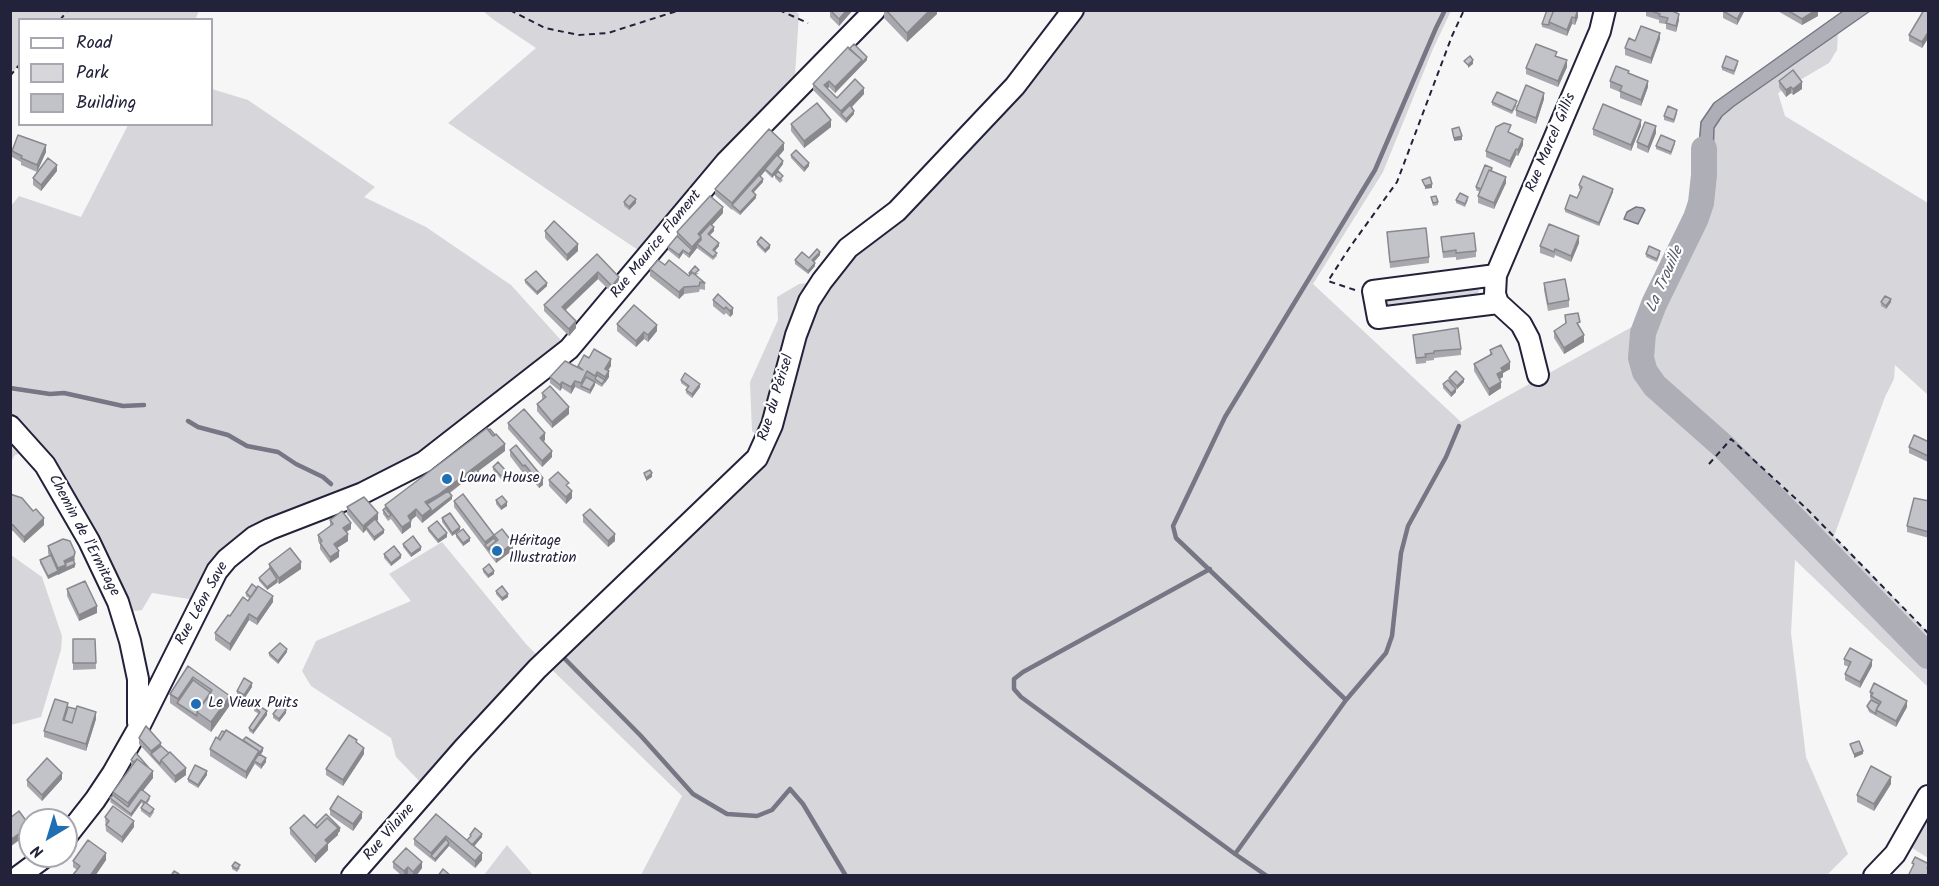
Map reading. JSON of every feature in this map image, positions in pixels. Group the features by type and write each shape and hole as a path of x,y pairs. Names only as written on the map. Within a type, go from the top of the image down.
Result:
{"street":[{"name":"Rue Maurice Flament","path":"424,462 569,349 726,162 875,10"},
{"name":"Rue du Périsel","path":"428,790 537,669 757,458 772,425 799,327 809,301 822,281 848,248 897,211 1015,86 1073,10"},
{"name":"Rue Marcel Gillis","path":"1498,303 1495,294 1496,275 1600,31 1605,10"},
{"path":"1496,275 1373,291 1378,318 1498,303 1521,324 1529,339 1538,375"},
{"name":"Chemin de l'Ermitage","path":"10,426 45,465 89,541 118,602 130,641 138,679 138,729"},
{"name":"Rue Léon Save","path":"78,822 95,800 138,729 217,571 232,554 254,537 270,529 363,493 424,462"},
{"name":"Rue Vilaine","path":"352,876 428,790"},
{"path":"1874,876 1895,854 1929,796"}],"path":[{"path":"510,10 546,28 579,35 608,33 680,10"},
{"path":"778,10 808,23"},
{"path":"1374,297 1328,281 1397,182 1464,10"},
{"path":"1709,464 1731,439 1808,510 1929,633"}],"green space":[{"path":"11,10 199,10 196,18 18,18 18,66 11,76"},
{"path":"794,10 799,14 794,90 647,256 448,123 536,48 483,11"},
{"path":"1073,11 1451,11 1383,172 1313,284 1461,422 1648,318 1696,218 1702,223 1712,187 1714,127 1734,106 1838,32 1837,50 1829,63 1778,93 1785,116 1928,203 1928,395 1895,365 1894,379 1885,397 1834,536 1928,633 1928,687 1795,560 1791,633 1806,757 1848,854 1827,875 641,875 682,796 544,662 766,442 752,431 750,382 778,320 777,297 799,284 822,281"},
{"path":"213,89 248,100 375,187 364,197 426,227 511,285 569,349 424,462 254,537 200,604 189,599 152,593 142,610 134,611 118,602 32,450 15,455 11,462 11,206 19,196 81,217 127,126 213,126"},
{"path":"1476,286 1479,290 1476,298 1389,309 1385,306 1383,299"},
{"path":"442,542 526,644 544,662 428,790 396,757 391,738 311,686 302,671 316,641 411,601 389,574"},
{"path":"11,555 42,577 62,636 61,650 41,717 11,725"},
{"path":"1928,796 1928,858 1903,842"},
{"path":"507,845 533,875 484,875"}],"shaded area":[{"path":"1843,11 1870,11 1722,116 1714,128 1712,187 1696,181 1701,122 1714,103"},
{"path":"1636,207 1645,210 1638,224 1624,219 1627,212"}],"building":[{"path":"830,10 847,10 839,19"},
{"path":"886,10 903,11 930,10 907,33"},
{"path":"1547,10 1554,10 1549,25 1542,24"},
{"path":"1554,10 1578,10 1575,18 1572,17 1567,30 1549,22"},
{"path":"1648,10 1670,10 1679,14 1676,26 1666,23 1668,18"},
{"path":"1723,10 1742,10 1737,19"},
{"path":"1787,10 1816,10 1802,19"},
{"path":"1924,10 1929,10 1929,31 1922,42 1909,35"},
{"path":"1641,26 1660,33 1651,58 1625,48 1629,38 1635,41"},
{"path":"854,44 867,57 862,63 862,60 849,49"},
{"path":"1536,44 1557,52 1555,56 1567,60 1558,81 1526,68"},
{"path":"848,47 862,60 835,87 829,81 824,85 837,98 855,79 864,88 841,111 813,84"},
{"path":"1470,56 1473,60 1468,65 1464,61"},
{"path":"1726,56 1738,61 1734,71 1722,67"},
{"path":"1616,66 1648,81 1641,100 1620,91 1622,86 1610,81"},
{"path":"1793,70 1802,82 1793,89 1791,87 1786,90 1779,81"},
{"path":"1526,85 1544,93 1536,118 1516,110"},
{"path":"1497,92 1517,101 1512,111 1492,102"},
{"path":"817,103 831,120 804,141 791,124"},
{"path":"1603,104 1641,120 1631,145 1593,129"},
{"path":"850,105 854,111 846,119 841,114"},
{"path":"1668,106 1677,110 1674,120 1664,116"},
{"path":"1645,122 1656,126 1648,147 1637,142"},
{"path":"1504,123 1511,125 1508,132 1523,139 1510,161 1486,151 1496,127"},
{"path":"1459,127 1462,136 1454,138 1452,129"},
{"path":"769,129 784,143 732,203 715,189"},
{"path":"18,135 46,145 37,165 12,151"},
{"path":"1661,135 1675,141 1671,152 1656,146"},
{"path":"796,150 809,163 804,168 791,155"},
{"path":"777,155 783,161 772,175 765,169"},
{"path":"48,158 57,165 41,185 33,178"},
{"path":"1485,165 1492,168 1481,189 1476,187"},
{"path":"1489,170 1506,177 1494,203 1478,196"},
{"path":"778,171 783,176 780,179 775,175"},
{"path":"759,175 763,179 752,191 756,195 740,212 732,205"},
{"path":"1583,176 1613,189 1599,223 1565,209 1570,195 1577,198 1582,187 1579,185"},
{"path":"1430,177 1432,184 1425,186 1422,180"},
{"path":"1460,193 1468,197 1465,204 1456,200"},
{"path":"630,195 636,199 629,207 624,202"},
{"path":"710,196 723,207 698,234 701,237 692,247 677,232"},
{"path":"1436,196 1438,202 1433,203 1431,197"},
{"path":"554,221 578,244 567,255 545,231"},
{"path":"710,224 714,227 708,234 719,243 713,250 717,253 713,257 697,244 701,240 700,235"},
{"path":"1549,224 1579,236 1571,256 1540,246"},
{"path":"1426,228 1429,257 1390,262 1387,232"},
{"path":"1474,233 1476,251 1443,252 1441,237"},
{"path":"677,236 692,250 689,254 683,250 679,255 668,247"},
{"path":"761,237 770,245 765,250 757,242"},
{"path":"1649,246 1660,251 1657,259 1646,254"},
{"path":"817,249 820,252 812,260 815,263 808,271 795,260 802,252 809,258"},
{"path":"597,254 619,277 612,286 598,272 562,307 576,321 569,329 544,305"},
{"path":"658,260 665,265 669,260 689,276 692,272 705,283 700,282 699,286 684,287 679,292 650,269"},
{"path":"695,266 699,270 694,274 689,273"},
{"path":"536,271 547,283 537,292 525,280"},
{"path":"1565,279 1569,300 1548,304 1544,283"},
{"path":"718,294 733,308 730,311 713,300"},
{"path":"1885,296 1891,299 1886,306 1881,302"},
{"path":"634,305 657,325 648,335 644,332 636,341 617,324"},
{"path":"1578,313 1580,322 1577,323 1584,335 1564,348 1554,331 1566,323 1565,315"},
{"path":"1458,328 1461,349 1434,351 1434,353 1425,354 1426,357 1416,358 1413,335"},
{"path":"1501,345 1510,362 1501,368 1503,371 1497,374 1501,382 1489,389 1474,364 1492,354 1490,350"},
{"path":"594,349 611,359 605,369 609,371 605,377 597,372 595,376 587,371 581,383 575,381 571,387 562,382 560,385 550,377 565,361 583,370 578,366 584,355 589,358"},
{"path":"1456,371 1464,379 1457,386 1449,378"},
{"path":"685,373 700,384 692,394 686,390 689,386 681,380"},
{"path":"597,375 605,380 602,384 595,379"},
{"path":"586,377 595,382 590,390 581,386"},
{"path":"1448,380 1456,389 1451,393 1443,384"},
{"path":"550,386 569,407 552,422 537,404 546,397 542,393"},
{"path":"524,409 545,433 540,438 552,451 542,461 508,423"},
{"path":"487,428 493,436 496,434 505,444 438,495 425,502 431,509 422,516 416,509 408,516 411,521 402,527 385,505"},
{"path":"1914,435 1929,442 1928,456 1909,447"},
{"path":"516,445 543,478 539,482 510,450"},
{"path":"498,462 507,472 501,476 493,467"},
{"path":"476,469 480,474 474,479 470,474"},
{"path":"650,470 652,473 646,478 644,473"},
{"path":"558,472 569,483 566,485 572,491 566,497 549,480"},
{"path":"448,491 452,496 431,512 427,504"},
{"path":"10,494 22,498 33,511 36,509 44,518 24,537 10,524"},
{"path":"463,494 494,535 485,542 454,501"},
{"path":"502,496 507,502 501,507 496,500"},
{"path":"364,497 378,513 363,526 347,507"},
{"path":"1914,498 1929,501 1929,532 1907,526"},
{"path":"385,508 391,515 388,517 383,510"},
{"path":"590,509 615,534 608,541 583,515"},
{"path":"342,511 351,523 343,528 348,534 334,544 339,551 330,557 320,543 322,541 318,535 333,524 330,520"},
{"path":"450,513 460,527 452,533 442,518"},
{"path":"375,519 384,530 374,537 366,527"},
{"path":"437,521 447,533 438,540 428,528"},
{"path":"463,529 470,538 463,543 456,534"},
{"path":"502,529 513,543 496,556 489,547 498,540 494,535"},
{"path":"413,536 421,547 411,554 403,544"},
{"path":"494,538 496,541 489,547 489,550 485,545"},
{"path":"63,539 70,541 75,552 74,556 64,561 66,565 58,568 48,546"},
{"path":"394,546 401,555 391,563 384,554"},
{"path":"290,548 301,562 279,578 269,564"},
{"path":"51,555 58,571 48,576 40,560"},
{"path":"73,560 75,564 66,568 65,563"},
{"path":"489,564 494,571 488,575 483,569"},
{"path":"270,568 277,579 267,587 259,578"},
{"path":"85,581 97,606 79,615 67,589"},
{"path":"252,584 257,588 251,597 246,593"},
{"path":"258,586 273,596 257,619 249,614 230,644 215,633 243,597 248,601"},
{"path":"502,586 508,594 502,598 496,591"},
{"path":"73,639 95,639 96,663 73,663"},
{"path":"280,643 287,649 278,661 269,653"},
{"path":"1850,648 1872,660 1860,682 1845,674 1851,662 1844,659"},
{"path":"188,666 230,696 211,722 197,712 212,690 193,677 178,699 170,694"},
{"path":"244,678 252,683 244,695 237,691"},
{"path":"193,680 211,693 197,712 197,716 177,703"},
{"path":"1874,683 1907,701 1896,721 1876,710 1881,702 1871,696 1873,693 1870,692"},
{"path":"55,699 68,703 63,720 72,723 77,706 96,712 86,744 44,731"},
{"path":"1871,700 1879,704 1876,714 1867,706"},
{"path":"256,704 267,711 253,731 249,728 260,712 254,707"},
{"path":"280,705 286,710 279,719 273,714"},
{"path":"68,707 76,709 72,723 64,720"},
{"path":"146,726 161,743 151,751 139,738"},
{"path":"226,730 259,751 246,772 210,749 216,737 220,740"},
{"path":"222,731 225,732 220,740 218,738"},
{"path":"349,735 364,748 343,780 326,769"},
{"path":"246,737 263,748 259,754 259,751 243,740"},
{"path":"1859,741 1863,751 1854,754 1850,744"},
{"path":"161,746 169,753 160,764 151,754"},
{"path":"170,752 186,768 175,776 161,760"},
{"path":"136,753 149,768 137,759 134,762 131,760"},
{"path":"259,754 266,758 261,765 254,761"},
{"path":"47,758 62,773 42,795 27,780"},
{"path":"137,759 153,771 128,803 113,792"},
{"path":"195,765 207,771 198,785 188,779"},
{"path":"1871,766 1891,777 1874,804 1857,795"},
{"path":"141,789 150,796 146,803 141,800 131,814 110,798 113,795 128,807"},
{"path":"338,796 362,812 353,824 330,809"},
{"path":"145,802 154,809 150,814 141,808"},
{"path":"113,806 134,821 122,837 106,825 109,821 105,817"},
{"path":"18,812 18,834 10,840 10,818"},
{"path":"326,814 340,828 338,830 327,818 317,828 315,825"},
{"path":"436,814 482,853 475,861 446,836 431,853 414,839"},
{"path":"304,815 317,828 327,818 338,828 325,840 328,843 315,856 290,828"},
{"path":"475,828 482,834 472,845 467,840"},
{"path":"446,839 449,843 435,859 431,856"},
{"path":"88,840 106,853 90,876 72,876 80,866 78,854"},
{"path":"406,848 422,862 413,872 408,867 404,871 393,862"},
{"path":"1915,857 1929,864 1927,868 1929,876 1908,876"},
{"path":"235,862 240,865 237,869 232,866"},
{"path":"443,869 451,876 438,876"},
{"path":"174,871 179,874 178,876 171,876"}],"waterway":[{"path":"1346,700 1176,538 1173,526 1225,417 1375,170 1445,10"},
{"name":"La Trouille","path":"1704,149 1701,203 1643,333 1641,358 1645,372 1655,386 1724,447 1928,656"},
{"path":"10,388 50,394 64,393 123,406 144,405"},
{"path":"188,421 198,427 228,435 247,446 278,452 323,477 331,484"},
{"path":"1267,876 1235,854 1346,700 1386,653 1392,636 1401,553 1408,526 1446,457 1459,426"},
{"path":"1210,569 1023,672 1014,679 1014,689 1021,697 1235,854"},
{"path":"562,656 641,736 693,794 727,814 757,816 772,810 790,789 803,804 846,876"}],"place":[{"name":"Louna House","path":"447,479"},
{"name":"Héritage Illustration","path":"497,551"},
{"name":"Le Vieux Puits","path":"196,704"}]}
